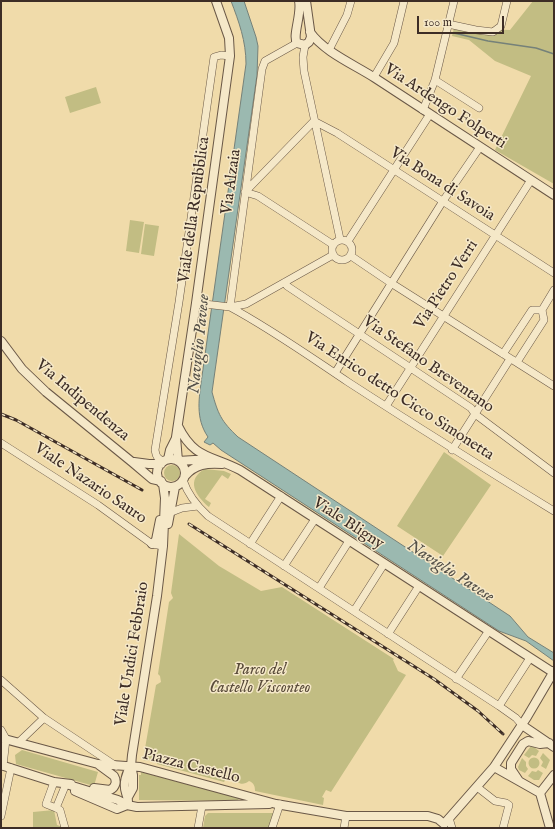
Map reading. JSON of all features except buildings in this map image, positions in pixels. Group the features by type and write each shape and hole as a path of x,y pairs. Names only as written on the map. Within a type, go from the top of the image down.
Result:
{"street":[{"name":"Viale della Repubblica","path":"176,437 230,56 229,38 216,1"},
{"path":"299,1 299,20 295,34 302,43"},
{"path":"306,1 311,37 302,43 299,57 304,71 314,121 344,240 352,248 351,256"},
{"path":"329,50 347,14 351,1"},
{"path":"374,77 394,43 404,1"},
{"path":"332,244 344,240 394,170 426,112 454,1"},
{"path":"448,24 494,32 501,26 507,1"},
{"name":"Via Ardengo Folperti","path":"310,32 320,44 374,77 554,195"},
{"name":"Via Ardengo Folperti","path":"302,43 320,44"},
{"name":"Via Alzaia","path":"227,307 262,69 265,60 302,43"},
{"path":"178,461 159,460 156,457 156,450 214,57 221,55 230,56"},
{"path":"435,80 479,108"},
{"path":"314,121 245,192 258,196 332,244"},
{"name":"Via Bona di Savoia","path":"314,121 337,133 554,273"},
{"path":"335,373 443,201 480,147"},
{"name":"Via Pietro Verri","path":"386,406 531,180"},
{"path":"332,244 333,255 340,260 347,259 351,256"},
{"path":"196,303 227,307 246,304 333,255"},
{"path":"351,256 554,386"},
{"name":"Via Stefano Breventano","path":"285,282 287,286 471,408 475,414 554,473"},
{"path":"517,362 544,320 542,310 554,290"},
{"name":"Via Enrico detto Cicco Simonetta","path":"227,307 248,317 452,450 554,511"},
{"path":"503,354 532,310 542,310"},
{"name":"Via Indipendenza","path":"1,340 22,369 46,392 152,479 162,482"},
{"path":"452,450 510,359"},
{"name":"Viale Bligny","path":"178,425 184,437 195,450 229,464 281,496 488,632 554,673"},
{"path":"176,437 158,472 162,482 166,485 175,487 189,471 198,466 216,463 229,464"},
{"path":"176,437 178,461 184,467 186,489 198,506 208,516 499,706 516,718 522,725 552,745"},
{"name":"Viale Nazario Sauro","path":"1,443 98,505 152,544 163,546"},
{"name":"Viale Bligny","path":"178,461 214,459"},
{"name":"Via Indipendenza","path":"132,462 149,464 164,461"},
{"name":"Viale Undici Febbraio","path":"131,766 157,596 163,546 166,541 167,511 162,482"},
{"name":"Viale Undici Febbraio","path":"167,511 175,487"},
{"path":"250,544 281,496"},
{"path":"152,544 156,540 160,518 167,511 198,506"},
{"path":"284,566 315,519"},
{"path":"319,588 349,541"},
{"path":"354,611 384,564"},
{"path":"388,634 419,586"},
{"path":"456,679 488,632"},
{"path":"499,706 530,658"},
{"path":"452,828 444,824 494,767 554,673"},
{"path":"1,680 44,718 116,766"},
{"path":"19,742 44,718"},
{"path":"1,730 4,739 5,766 1,816"},
{"path":"4,739 98,764 131,766"},
{"path":"519,781 511,766 523,744 528,741 552,745"},
{"path":"5,766 54,782 105,790 113,789 116,783 114,776 98,764"},
{"name":"Piazza Castello","path":"278,804 241,806 137,807 128,801 133,788 131,766 140,767 278,804 346,816 428,816 438,819 444,824"},
{"path":"494,767 540,793 550,828"},
{"path":"540,793 554,776"},
{"path":"54,782 46,804 60,810 65,828"},
{"path":"66,784 75,792 117,809 128,801"},
{"path":"56,808 66,784"},
{"path":"477,787 495,801 509,805 503,828"},
{"name":"Piazza Castello","path":"241,806 246,801 244,795"},
{"path":"272,828 278,804"},
{"path":"198,828 202,806"},
{"path":"344,828 346,816"}],"green space":[{"path":"533,1 554,1 554,184 495,150 531,76 495,61 469,40 452,36 455,24 481,29 510,30"},
{"path":"96,87 101,103 70,113 65,97"},
{"path":"130,220 144,222 139,253 126,251"},
{"path":"145,224 159,226 154,256 141,254"},
{"path":"444,452 491,485 443,556 397,526"},
{"path":"169,465 175,465 180,470 178,479 175,481 169,481 164,476 164,470"},
{"path":"205,469 224,471 231,474 228,479 222,475 205,499 211,503 209,507 200,498 194,483 195,478"},
{"name":"Parco del Castello Visconteo","path":"179,534 219,566 261,591 282,587 394,659 393,660 398,671 406,675 331,792 326,790 322,797 324,798 323,805 255,791 254,785 251,782 249,781 240,784 234,777 226,779 224,782 157,764 157,760 153,758 148,761 143,760 156,685 161,682 158,674 169,602 173,598 171,593"},
{"path":"531,746 539,751 536,756 532,755 529,758 524,755"},
{"path":"22,750 98,772 94,786 16,764 15,755"},
{"path":"543,753 550,760 546,769 541,766 543,762 540,758"},
{"path":"522,758 526,762 528,769 525,773 519,770 518,767"},
{"path":"532,758 536,758 538,759 538,767 532,768 529,765 529,761"},
{"path":"538,770 543,773 539,780 534,780 528,776 532,771 536,772"},
{"path":"141,772 239,799 237,801 139,800 139,775 141,775"},
{"path":"54,810 57,825 63,828 33,828 33,812"},
{"path":"208,813 275,813 269,828 203,828 205,816"}],"water":[{"path":"231,1 244,1 258,46 257,75 212,392 218,412 224,422 238,437 510,616 528,637 554,653 554,661 526,641 499,631 221,450 213,443 210,445 204,442 208,437 201,423 199,408 200,392 246,64 243,39"}],"waterway":[{"path":"454,33 488,41 536,48 554,54"}],"railway":[{"path":"1,414 16,420 142,490"},
{"path":"189,524 434,679 478,711 503,734"}],"water label":[{"name":"Naviglio Pavese","path":"200,344"},
{"name":"Naviglio Pavese","path":"450,572"}]}
